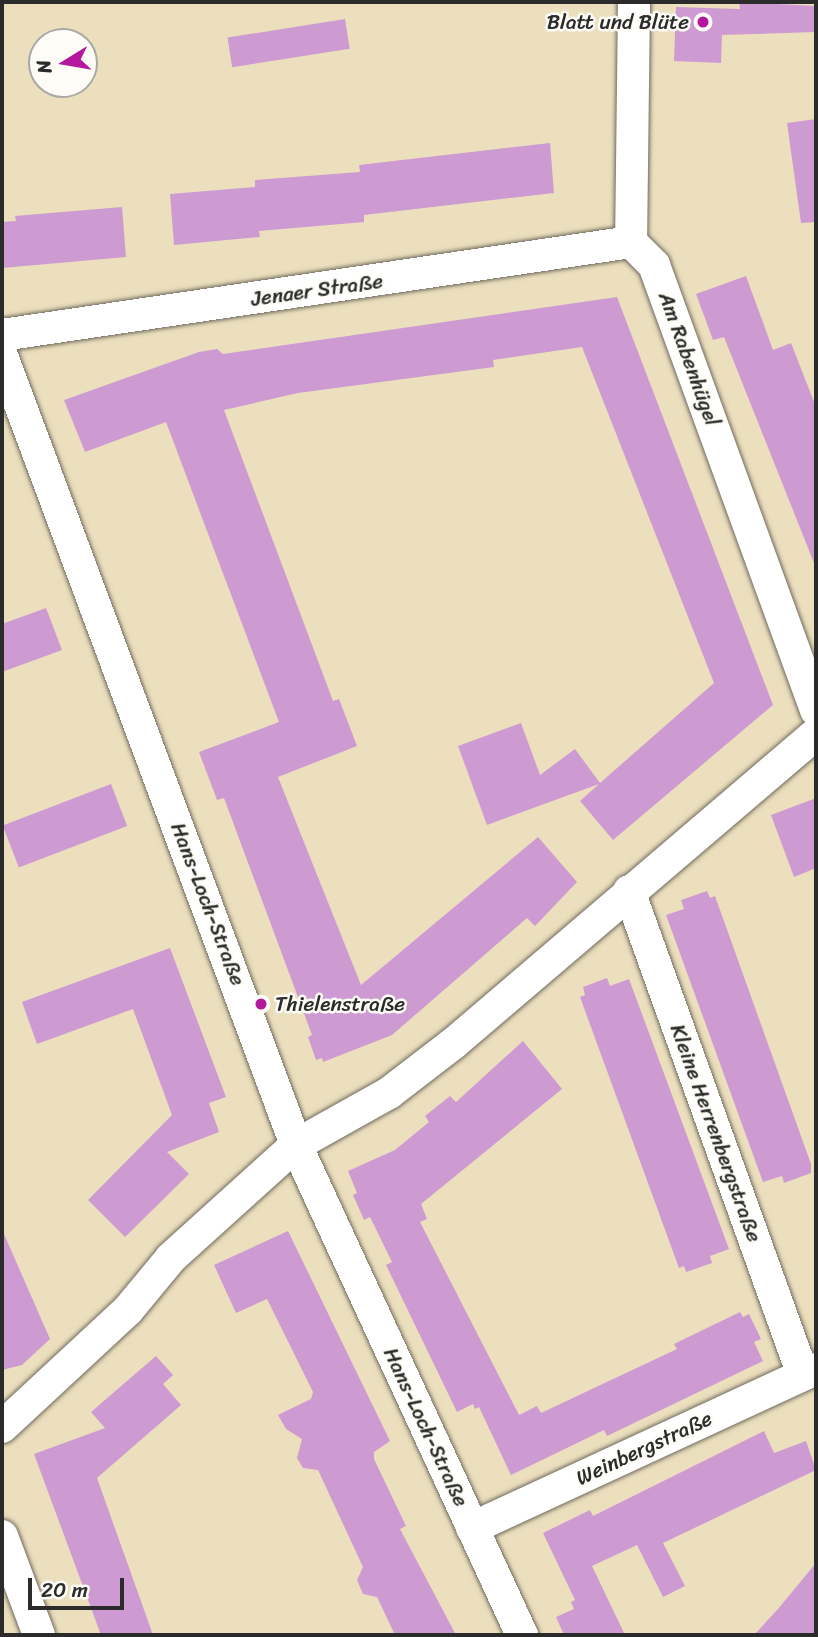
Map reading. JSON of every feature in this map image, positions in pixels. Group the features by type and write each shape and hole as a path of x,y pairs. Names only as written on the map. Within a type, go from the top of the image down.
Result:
{"street":[{"path":"631,242 634,2"},
{"name":"Jenaer Straße","path":"2,335 631,242"},
{"name":"Am Rabenhügel","path":"631,242 654,265 816,710"},
{"name":"Hans-Loch-Straße","path":"2,356 296,1145 522,1635"},
{"path":"2,1427 128,1310 172,1258 296,1145 389,1093 454,1043 816,734"},
{"name":"Kleine Herrenbergstraße","path":"629,891 809,1372"},
{"name":"Weinbergstraße","path":"472,1528 809,1372"},
{"path":"2,1536 39,1635"}],"building":[{"path":"739,2 816,6 816,32 722,35 721,63 674,61 676,7 740,9"},
{"path":"345,19 350,49 232,67 227,38"},
{"path":"816,119 816,222 801,223 787,123"},
{"path":"550,143 554,193 364,215 364,222 259,231 260,237 174,245 170,194 255,187 255,180 360,172 359,165"},
{"path":"122,207 126,257 2,268 2,222 16,221 15,216"},
{"path":"746,276 773,350 791,343 816,407 816,568 724,337 713,340 696,294"},
{"path":"617,297 773,705 613,840 580,801 599,784 487,825 458,746 521,723 540,775 575,749 600,783 714,683 582,347 493,360 494,367 298,393 224,410 333,701 339,699 357,746 278,777 361,985 538,837 577,882 535,926 527,918 392,1035 323,1062 322,1058 316,1060 308,1037 312,1035 224,798 217,800 199,752 279,722 166,422 85,452 64,400 199,352 217,349 223,354"},
{"path":"46,608 62,650 2,672 2,624"},
{"path":"111,784 127,826 19,868 3,826"},
{"path":"816,798 816,868 794,877 771,815"},
{"path":"707,891 710,898 715,896 811,1164 811,1173 784,1183 782,1176 763,1182 666,915 684,909 681,900"},
{"path":"170,948 226,1097 209,1103 219,1132 167,1152 189,1174 125,1237 88,1200 172,1115 133,1009 37,1044 22,1002"},
{"path":"607,978 610,986 629,979 729,1249 710,1256 712,1263 686,1272 684,1266 679,1268 580,997 585,995 583,987"},
{"path":"523,1041 562,1089 421,1204 427,1219 420,1222 519,1415 537,1406 541,1413 677,1349 674,1344 740,1312 743,1317 749,1314 761,1339 754,1342 763,1361 607,1436 604,1430 511,1475 479,1407 475,1409 473,1404 457,1412 386,1265 392,1262 370,1217 364,1220 353,1195 357,1193 348,1171 395,1150 429,1122 425,1116 450,1096 456,1102"},
{"path":"288,1231 390,1441 374,1452 374,1459 406,1526 400,1529 456,1635 395,1635 377,1597 363,1594 357,1580 363,1567 318,1470 303,1468 297,1458 302,1439 286,1429 278,1415 311,1399 313,1392 267,1299 236,1313 214,1265"},
{"path":"4,1234 50,1339 22,1365 2,1370"},
{"path":"156,1356 173,1375 163,1384 181,1405 97,1478 153,1635 101,1635 34,1454 105,1428 91,1412"},
{"path":"764,1431 774,1453 806,1441 816,1470 663,1543 685,1586 663,1597 637,1545 592,1566 625,1635 564,1635 556,1617 574,1609 571,1602 575,1600 543,1533 590,1510 593,1516"},
{"path":"816,1563 816,1635 754,1635 778,1609"}],"place":[{"name":"Blatt und Blüte","path":"703,22"},
{"name":"Thielenstraße","path":"261,1004"}]}
